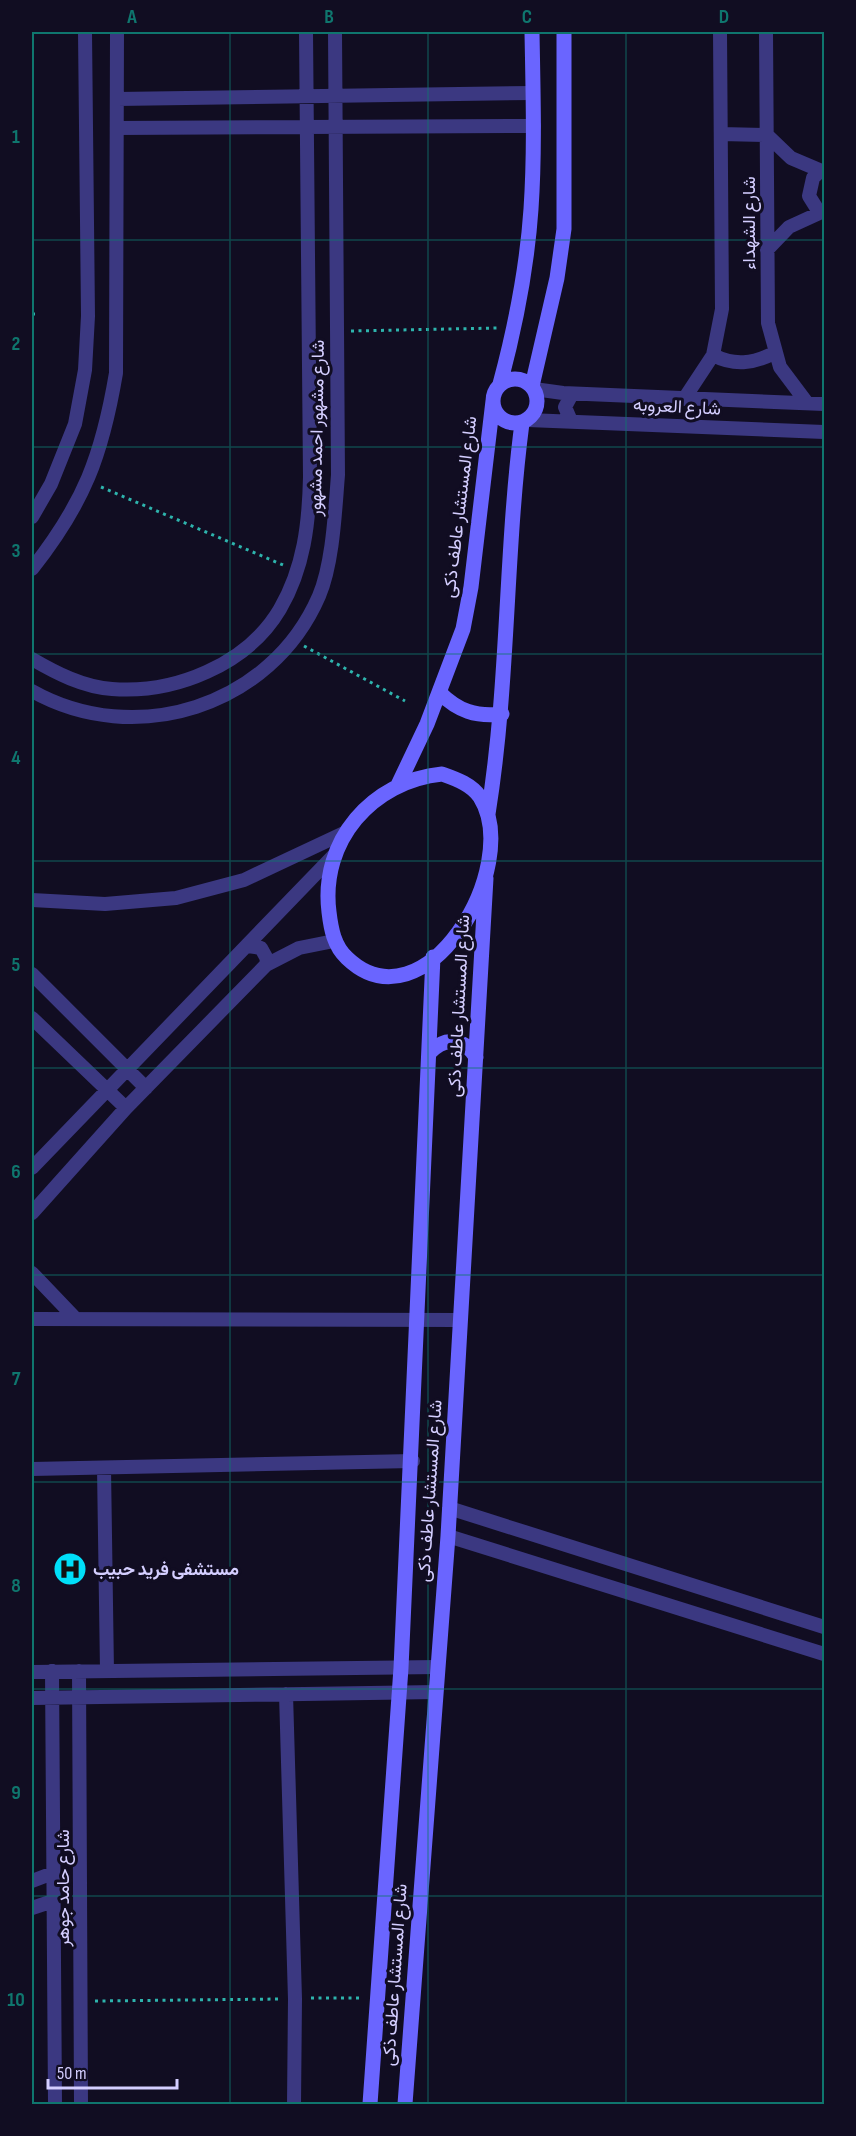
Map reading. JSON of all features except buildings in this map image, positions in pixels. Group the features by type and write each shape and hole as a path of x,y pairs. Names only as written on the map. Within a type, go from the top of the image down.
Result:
{"street":[{"path":"32,517 51,484 75,424 85,370 88,316 85,32"},
{"path":"32,569 67,519 88,482 107,429 116,373 117,32"},
{"name":"شارع مشهور احمد مشهور","path":"32,659 65,678 110,689 147,689 184,682 218,667 252,642 280,610 297,571 309,525 306,32"},
{"name":"شارع مشهور احمد مشهور","path":"32,692 55,704 105,718 147,718 189,710 228,693 263,673 295,641 320,595 333,536 338,475 335,32"},
{"path":"525,422 502,419 497,414 493,401 500,384 514,328 530,221 534,126 532,32"},
{"path":"488,814 479,795 462,781 442,774 420,777 398,785 377,797 360,813 346,832 335,854 329,876 327,900 334,940 355,966 371,974 387,977 405,975 420,968 456,935 474,909 486,878 491,847 488,814 502,714 516,470 525,422 537,406 533,388 557,278 564,229 564,32"},
{"name":"شارع الشهداء","path":"684,399 712,355 722,309 720,32"},
{"name":"شارع الشهداء","path":"766,32 768,323 774,353 788,380 807,403"},
{"path":"117,99 533,93"},
{"path":"117,128 534,126"},
{"path":"721,134 767,135 791,158 822,171 810,186 810,196 822,211 789,227 767,250"},
{"path":"712,355 722,360 744,363 754,362 774,353"},
{"path":"500,384 517,379 533,388"},
{"name":"شارع العروبه","path":"533,388 572,394 825,404"},
{"path":"571,421 565,407 572,394"},
{"name":"شارع المستشار عاطف ذكى","path":"398,785 440,693 456,649 467,608 493,401"},
{"name":"شارع العروبه","path":"525,422 571,421 825,432"},
{"path":"440,693 449,703 468,712 488,716 502,714"},
{"path":"32,900 105,904 176,898 244,880 346,832"},
{"path":"32,1168 335,854"},
{"name":"شارع المستشار عاطف ذكى","path":"405,2104 449,1508 486,878"},
{"path":"32,1213 126,1108 266,965 299,948 334,940"},
{"path":"248,946 261,948 267,959 266,965"},
{"name":"شارع المستشار عاطف ذكى","path":"370,2104 400,1693 434,957"},
{"path":"32,974 146,1088"},
{"path":"32,1018 126,1108"},
{"path":"429,1053 444,1041 454,1040 463,1043 476,1057"},
{"path":"32,1273 76,1319"},
{"path":"32,1319 460,1320"},
{"path":"32,1469 412,1461"},
{"path":"104,1467 107,1671"},
{"path":"449,1508 825,1627"},
{"path":"447,1536 825,1654"},
{"path":"32,1671 438,1667"},
{"name":"شارع حامد جوهر","path":"52,1671 55,2104"},
{"name":"شارع حامد جوهر","path":"80,1671 81,2104"},
{"path":"32,1698 436,1692"},
{"path":"286,1694 295,1999 294,2104"},
{"path":"32,1881 53,1873"},
{"path":"32,1908 53,1901"}],"path":[{"path":"32,314 38,314"},
{"path":"337,331 514,328"},
{"path":"88,482 297,571"},
{"path":"295,641 405,701"},
{"path":"81,2001 378,1998"}],"place":[{"name":"مستشفى فريد حبيب","path":"70,1569"}]}
